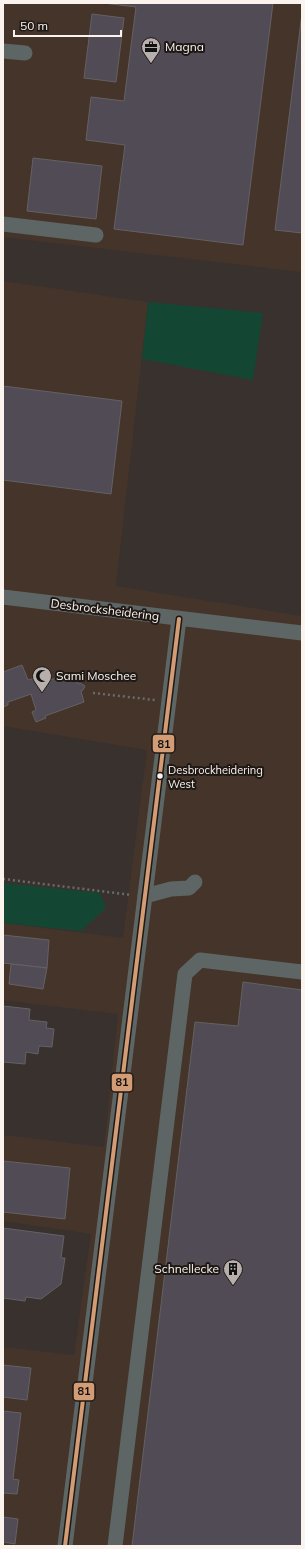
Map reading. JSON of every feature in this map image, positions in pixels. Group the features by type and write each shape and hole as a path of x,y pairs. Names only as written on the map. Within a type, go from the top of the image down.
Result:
{"street":[{"path":"3,51 25,53"},
{"path":"3,224 96,235"},
{"name":"Desbrocksheidering","path":"3,597 302,633"},
{"path":"65,1546 179,619"},
{"path":"144,896 166,890 189,888 195,882"},
{"path":"115,1546 185,974 200,960 302,972"}],"path":[{"path":"94,693 168,701"},
{"path":"3,879 144,896"}],"shaded area":[{"path":"3,3 302,3 302,272 3,237"},
{"path":"3,281 148,302 116,586 302,616 302,1546 3,1546 3,1347 74,1355 91,1234 3,1221 3,1135 104,1147 118,1014 3,1000 3,923 123,938 147,750 3,726"}],"green space":[{"path":"148,302 263,313 253,380 142,359"},
{"path":"3,883 100,893 106,908 81,931 3,923"}],"building":[{"path":"103,3 273,3 243,245 114,229 125,145 86,140 91,97 124,101 136,7"},
{"path":"302,13 302,233 275,230"},
{"path":"92,14 124,18 116,82 84,78"},
{"path":"33,158 102,166 96,219 27,211"},
{"path":"3,386 122,401 111,494 3,480"},
{"name":"Sami Moschee","path":"22,665 28,680 39,677 38,674 43,673 43,682 74,673 78,684 80,683 85,686 81,691 84,702 45,716 46,718 36,722 32,712 36,710 31,694 8,702 8,705 3,707 3,672"},
{"path":"3,935 49,940 47,968 3,963"},
{"path":"11,964 47,968 43,989 9,984"},
{"name":"Schnellecke","path":"243,982 302,990 302,1546 132,1546 195,1022 238,1026"},
{"path":"3,1006 30,1009 29,1020 47,1022 46,1028 54,1029 52,1047 39,1046 38,1054 26,1052 25,1064 3,1062"},
{"path":"3,1161 70,1168 65,1219 3,1212"},
{"path":"3,1228 64,1236 61,1258 65,1258 61,1284 41,1299 26,1297 25,1301 3,1298"},
{"path":"3,1365 31,1368 27,1400 3,1397"},
{"path":"3,1411 21,1413 13,1479 19,1480 17,1494 3,1493"},
{"path":"3,1517 18,1519 15,1544 3,1542"}],"transit line":[{"name":"81","path":"65,1546 179,619"}],"place":[{"name":"Magna","path":"151,64"},
{"name":"Sami Moschee","path":"42,693"},
{"name":"Desbrockheidering West","path":"160,776"},
{"name":"Schnellecke","path":"233,1286"}]}
